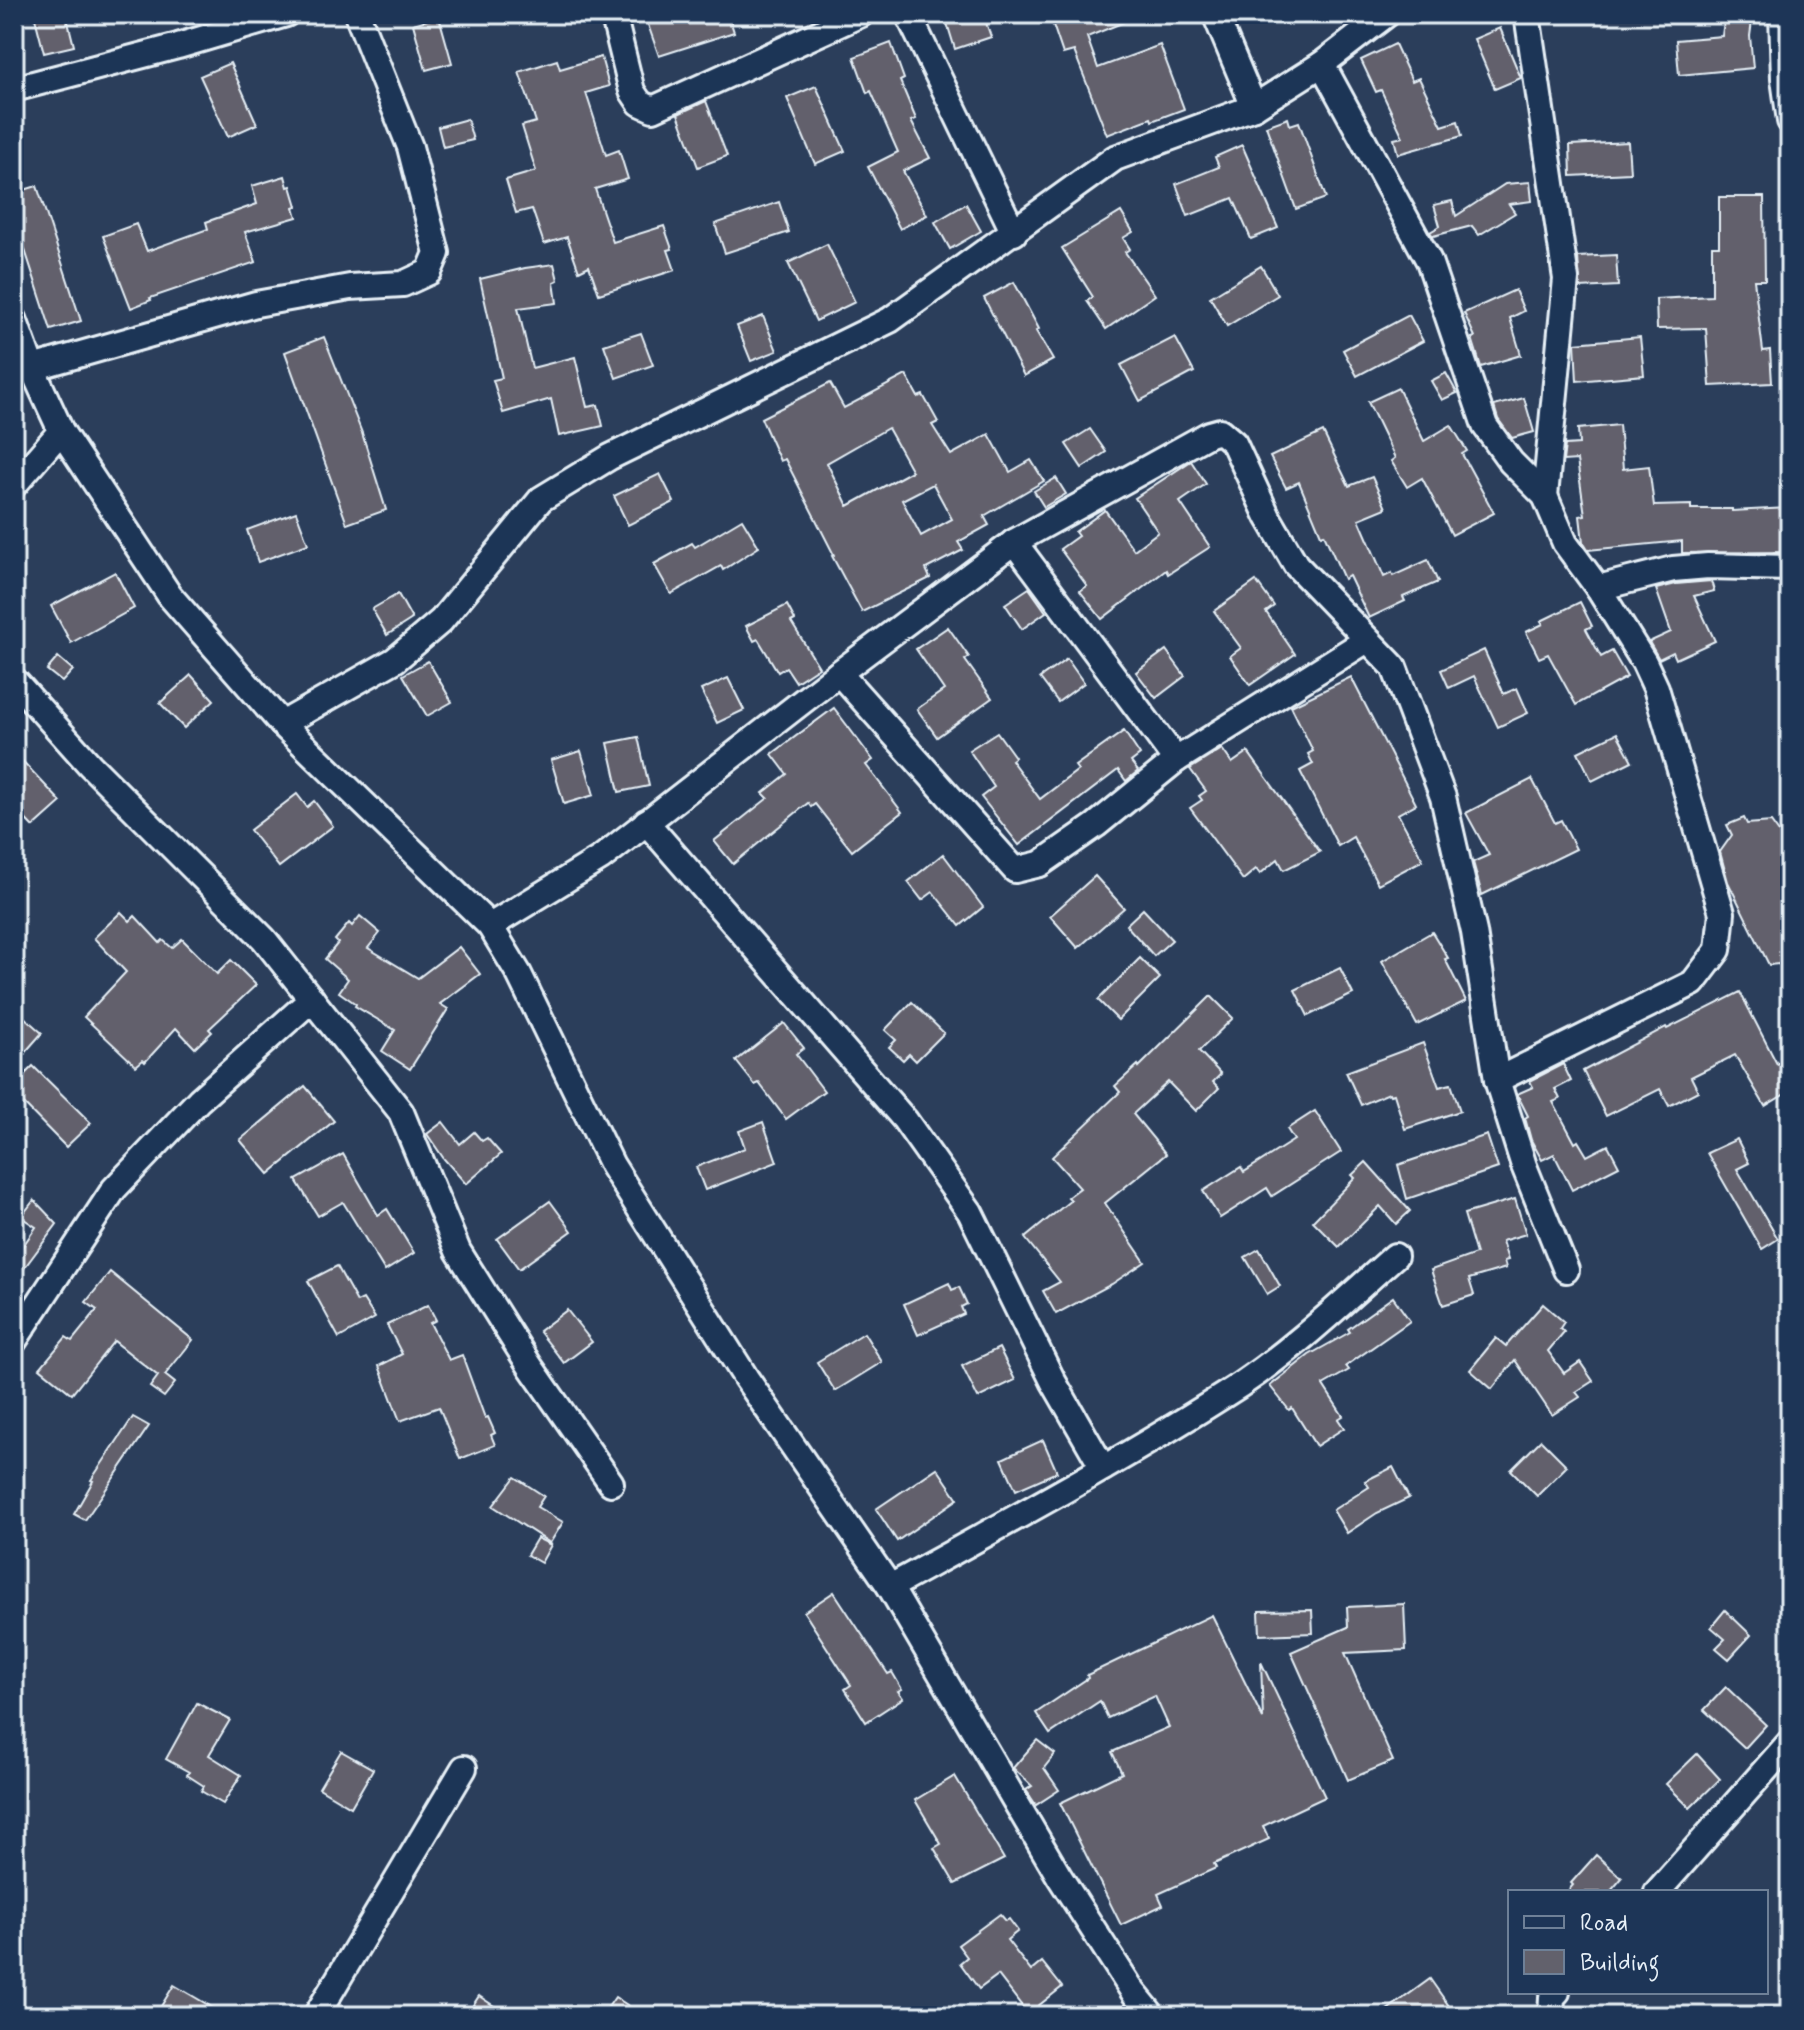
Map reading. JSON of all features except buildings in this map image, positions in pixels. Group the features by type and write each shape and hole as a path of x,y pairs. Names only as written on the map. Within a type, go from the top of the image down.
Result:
{"street":[{"path":"14,89 286,14"},
{"path":"32,368 256,304 350,287 403,284 429,272 437,253 410,147 357,14"},
{"path":"613,14 632,91 640,103 653,109 861,14"},
{"path":"908,14 1014,233"},
{"path":"1215,14 1254,107"},
{"path":"282,724 395,660 441,621 541,499 610,457 890,320 1115,158 1254,107 1322,64 1387,14"},
{"path":"1527,14 1566,279 1545,496"},
{"path":"1782,14 1784,79 1790,121"},
{"path":"1322,64 1429,261 1485,426 1511,462 1545,496 1565,543 1598,588 1644,662 1656,688 1722,913 1718,950 1693,983 1497,1080"},
{"path":"14,319 61,431 170,596 282,724 490,926 519,974 612,1165 746,1378 890,1587 1059,1876 1134,1993 1153,2016"},
{"path":"14,485 61,431"},
{"path":"490,926 601,858 1014,542 1209,434 1220,431 1234,443 1268,517 1296,565 1394,667 1443,797 1474,932 1497,1080 1524,1166 1566,1270"},
{"path":"1014,542 1176,760"},
{"path":"1598,588 1673,569 1708,566 1790,568"},
{"path":"839,673 1015,870 1040,864 1096,825 1176,760 1367,640"},
{"path":"14,680 90,765 264,939 401,1112 458,1251 530,1366 611,1483"},
{"path":"646,822 905,1120 970,1212 1053,1381 1103,1468"},
{"path":"14,1341 114,1189 199,1100 312,999"},
{"path":"890,1587 1103,1468 1242,1383 1304,1335 1395,1256"},
{"path":"1659,1890 1790,1742"},
{"path":"316,2016 464,1768"},
{"path":"1551,2016 1552,1997 1555,1994"}]}
